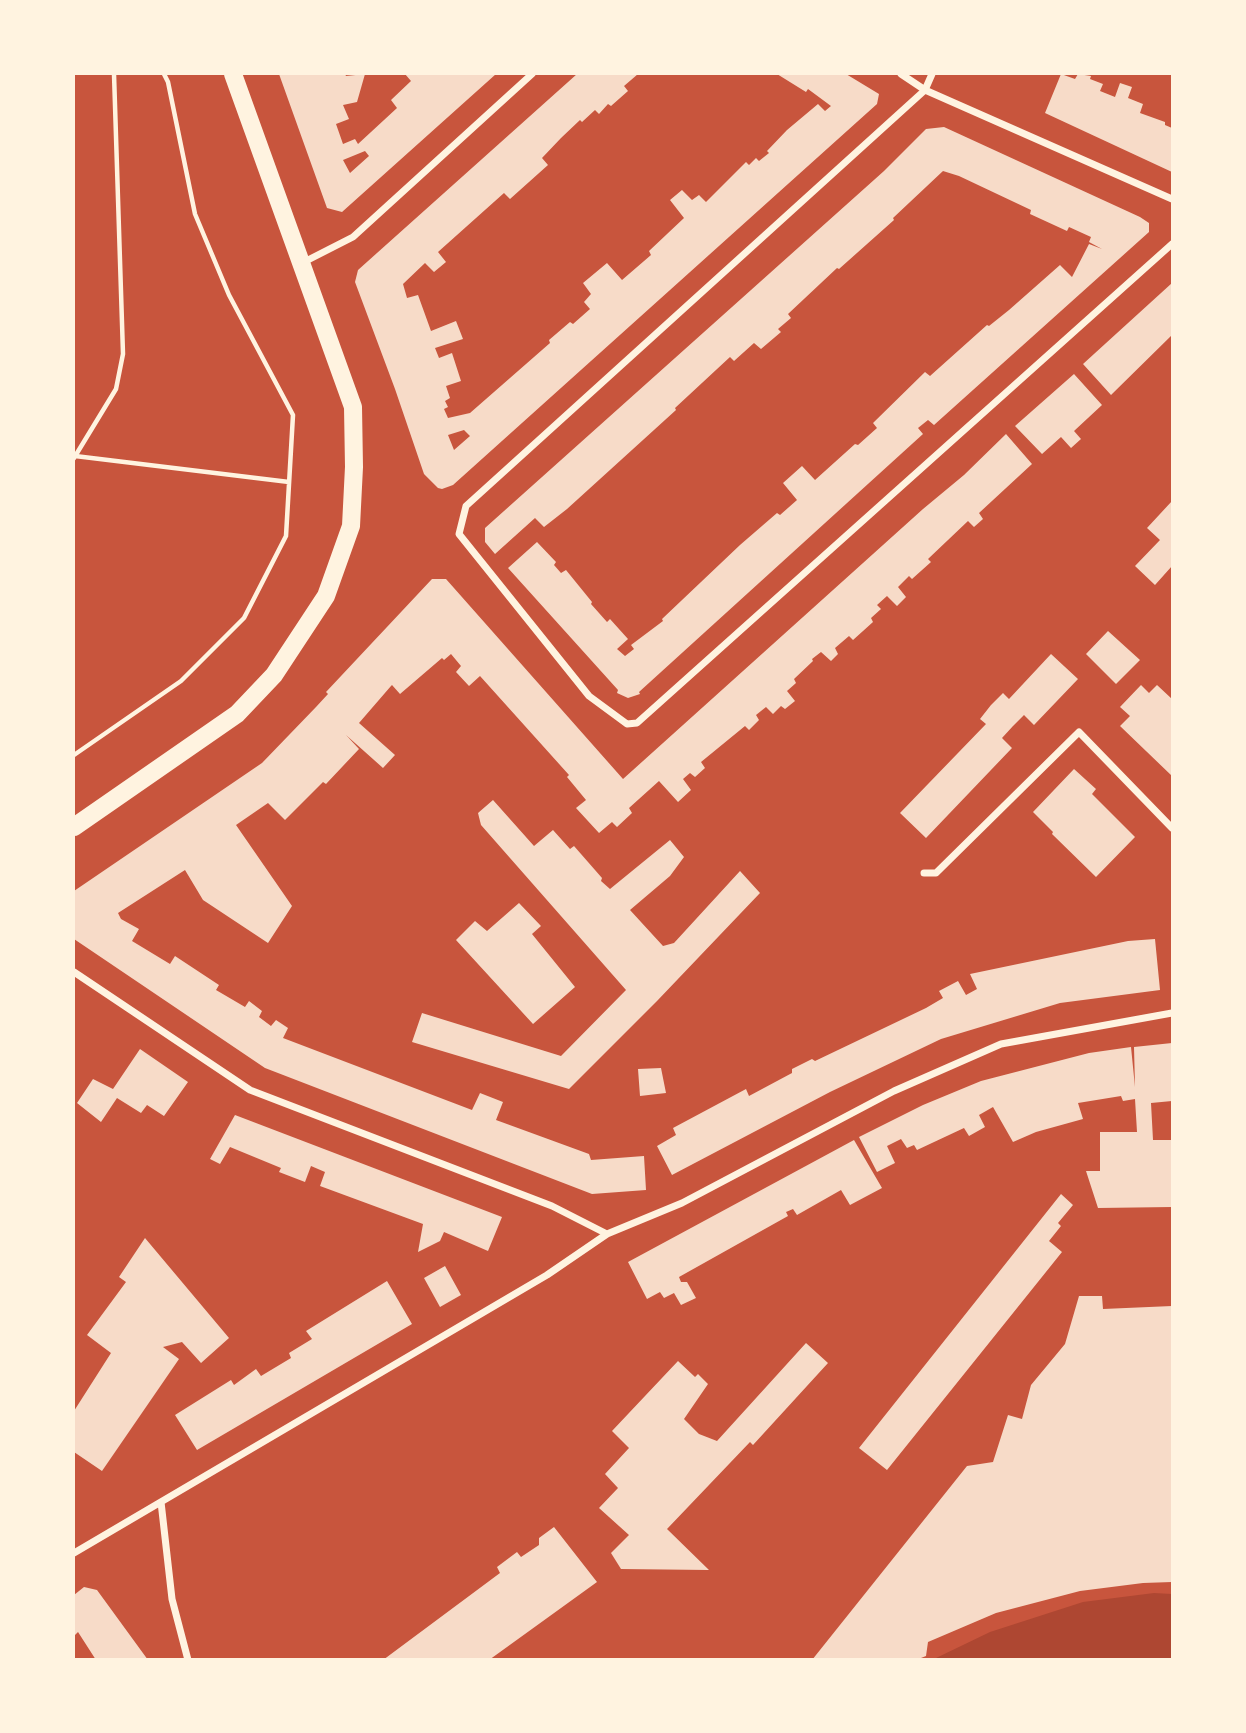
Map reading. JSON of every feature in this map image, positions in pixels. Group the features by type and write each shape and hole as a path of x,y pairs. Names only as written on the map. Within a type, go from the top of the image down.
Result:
{"main road":[{"path":"74,827 237,714 274,675 326,596 351,526 353,408 233,74"}],"street":[{"path":"302,263 353,237 532,74"},
{"path":"901,74 925,90 1172,199"},
{"path":"932,74 925,90 466,506 459,534 589,696 627,724 637,723 1172,244"},
{"path":"924,873 936,873 1079,732 1172,828"},
{"path":"74,972 250,1090 552,1206 607,1234"},
{"path":"74,1553 547,1275 607,1234 682,1203 894,1091 1001,1044 1172,1013"},
{"path":"161,1502 173,1599 188,1660"}],"path":[{"path":"114,74 123,354 116,389 74,457 289,482"},
{"path":"74,755 181,681 244,618 286,536 293,415 229,295 195,214 168,82 164,74"}],"shaded area":[{"path":"1154,1593 1172,1594 1172,1659 934,1659 990,1632 1083,1602"}],"building":[{"path":"279,74 365,74 357,102 343,105 349,119 336,124 343,144 355,139 358,144 397,108 391,100 411,81 405,74 496,74 342,212 327,208","holes":["365,151 369,156 350,173 343,160"]},
{"path":"577,74 638,74 624,86 628,91 611,106 608,104 599,114 595,110 561,138 542,158 548,165 510,199 504,193 438,252 446,262 434,272 425,263 403,284 407,298 418,295 431,331 456,321 463,339 435,348 439,358 452,353 461,381 446,386 450,398 445,401 448,407 444,409 448,418 470,413 550,343 549,340 590,309 584,302 591,294 583,283 607,263 622,280 651,255 649,251 684,218 670,200 682,190 692,200 699,195 706,202 746,162 749,165 756,158 759,161 769,153 767,151 787,130 818,104 825,111 831,106 808,89 806,92 777,74 846,74 879,94 877,104 453,485 442,489 424,474 355,282 358,270","holes":["464,430 470,436 454,450 448,435"]},
{"path":"1061,74 1075,79 1078,74 1091,76 1090,79 1103,84 1100,91 1115,97 1120,83 1132,87 1128,98 1143,104 1140,113 1165,122 1165,125 1172,128 1172,172 1045,113"},
{"path":"944,127 1140,217 1149,223 1149,232 934,425 928,420 918,428 923,434 639,692 640,694 628,698 617,693 618,690 508,568 537,542 556,562 554,565 561,573 566,570 607,622 610,619 628,639 617,649 625,656 634,649 631,645 663,621 662,619 740,545 777,513 780,515 797,500 783,483 802,466 815,480 877,428 873,423 925,372 930,376 1060,265 1072,277 1089,244 1102,249 1089,242 1091,237 1069,227 1067,231 1030,214 1031,210 943,171 893,218 894,220 788,314 791,318 778,329 781,332 761,349 754,343 734,361 730,357 567,509 544,527 535,518 495,554 485,542 485,528 884,171 926,129"},
{"path":"1172,283 1172,335 1111,395 1083,364"},
{"path":"1074,374 1102,405 1074,431 1081,439 1071,448 1061,437 1042,454 1015,426"},
{"path":"1006,434 1032,464 979,513 983,519 974,527 968,521 928,559 931,562 912,579 909,576 898,587 906,597 897,606 887,596 877,605 881,609 871,618 873,622 853,640 849,636 835,648 838,654 831,661 821,652 812,659 794,679 796,683 787,691 795,701 785,709 781,706 773,714 766,707 756,715 759,720 749,730 745,726 701,762 705,768 695,777 690,773 683,779 691,790 678,802 659,781 629,808 632,813 617,827 612,822 599,833 576,808 586,800 567,777 569,775 480,676 469,686 456,672 461,666 451,654 444,660 442,658 400,694 392,685 359,723 395,755 383,768 346,735 359,749 326,784 323,782 285,820 268,803 236,825 292,906 268,943 203,900 185,870 118,913 121,919 139,929 132,941 170,964 175,956 219,985 216,990 245,1007 249,1001 262,1011 259,1017 271,1026 276,1020 288,1028 283,1038 472,1110 480,1093 503,1102 496,1120 589,1154 591,1160 644,1156 646,1190 592,1194 265,1068 74,939 74,891 262,763 432,579 446,579 623,779 964,475"},
{"path":"1172,501 1172,566 1155,585 1135,566 1160,540 1147,528"},
{"path":"1108,631 1140,660 1116,684 1086,654"},
{"path":"1051,654 1078,679 1034,725 1024,715 1013,726 1002,738 1012,748 926,838 900,813 986,724 980,719 991,705 1003,693 1009,699"},
{"path":"1141,685 1149,693 1157,685 1172,699 1172,776 1120,726 1130,716 1120,707"},
{"path":"1074,769 1096,789 1092,794 1135,837 1096,877 1033,812"},
{"path":"493,800 534,846 553,830 570,849 574,846 610,889 670,840 684,857 670,876 630,910 663,946 674,943 740,871 760,893 569,1089 412,1042 422,1013 561,1056 626,990 481,825 478,813"},
{"path":"519,903 541,926 532,934 575,987 533,1024 456,940 475,921 487,931"},
{"path":"1155,939 1160,990 1060,1003 941,1039 830,1092 672,1175 657,1146 676,1135 673,1128 746,1089 749,1096 812,1059 815,1061 926,1008 943,998 939,991 958,981 966,995 977,989 970,974 1128,941"},
{"path":"1172,1043 1172,1101 1151,1103 1153,1140 1172,1140 1172,1207 1098,1208 1086,1171 1100,1171 1100,1132 1137,1132 1135,1099 1123,1101 1121,1096 1078,1103 1083,1119 1036,1132 1013,1142 993,1107 979,1115 985,1127 969,1136 964,1128 917,1150 914,1145 907,1148 901,1139 887,1146 895,1163 877,1172 859,1137 923,1105 981,1081 1089,1053 1131,1047 1135,1087 1134,1047"},
{"path":"140,1049 188,1082 164,1116 147,1105 141,1113 117,1098 101,1122 77,1103 93,1079 113,1089"},
{"path":"661,1068 666,1093 640,1096 638,1069"},
{"path":"235,1115 502,1217 488,1251 444,1232 440,1241 418,1252 423,1224 320,1186 325,1172 311,1166 305,1182 279,1172 281,1168 230,1147 220,1164 210,1159"},
{"path":"854,1140 882,1188 850,1205 841,1190 797,1215 793,1209 786,1212 788,1216 679,1277 681,1282 687,1282 696,1298 681,1305 674,1293 664,1298 660,1292 647,1299 628,1262"},
{"path":"1061,1194 1073,1205 1058,1223 1061,1226 1049,1241 1062,1252 887,1470 859,1448"},
{"path":"145,1238 229,1338 201,1363 182,1342 163,1347 179,1359 102,1471 74,1452 74,1411 111,1353 87,1335 126,1282 119,1277"},
{"path":"445,1266 461,1295 440,1307 424,1278"},
{"path":"387,1281 412,1324 197,1450 175,1415 231,1380 234,1385 256,1369 261,1376 291,1358 289,1353 312,1339 306,1331"},
{"path":"1079,1296 1102,1296 1103,1309 1172,1306 1172,1582 1080,1591 996,1613 928,1642 926,1656 916,1660 812,1660 967,1466 993,1462 1008,1415 1022,1419 1031,1385 1065,1344"},
{"path":"806,1343 828,1363 753,1445 750,1442 667,1529 709,1570 621,1569 611,1553 629,1535 599,1508 618,1488 605,1474 629,1448 612,1431 678,1361 695,1377 698,1374 708,1384 684,1419 699,1434 717,1441"},
{"path":"554,1527 597,1582 489,1660 383,1660 500,1573 497,1567 517,1552 521,1557 539,1545 539,1538"},
{"path":"84,1587 97,1590 148,1660 96,1660 78,1632 74,1636 74,1595"}]}
